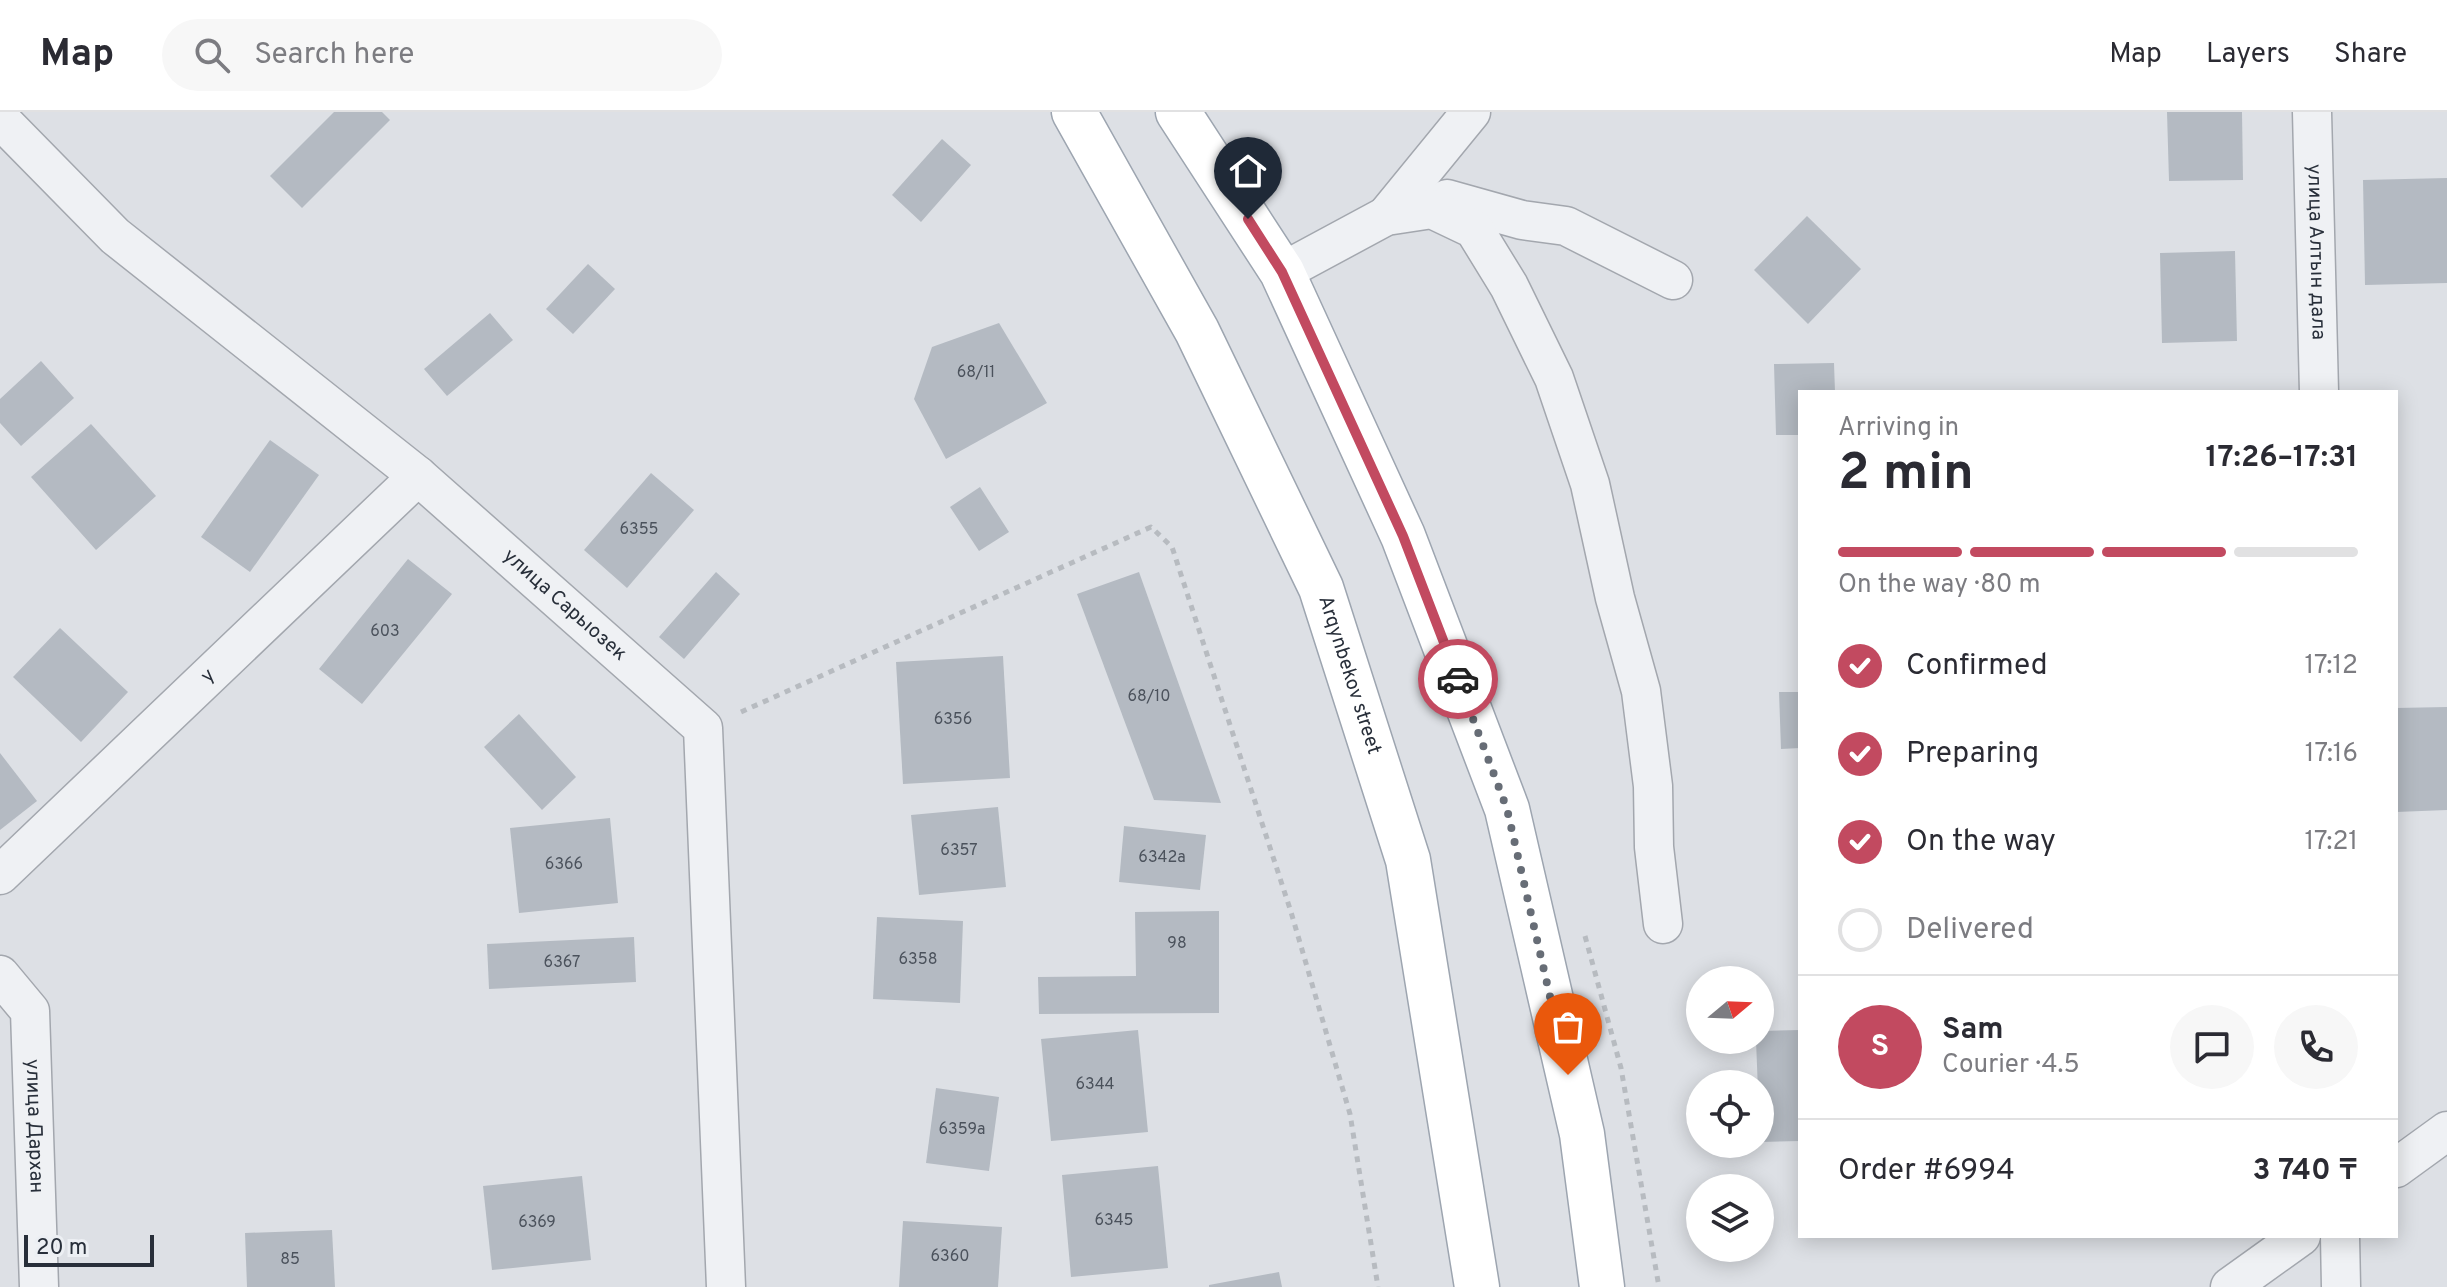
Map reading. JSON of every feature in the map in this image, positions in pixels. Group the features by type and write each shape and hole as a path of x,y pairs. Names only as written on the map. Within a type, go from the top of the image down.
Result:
{"main road":[{"name":"Arqynbekov street","path":"1074,112 1197,331 1321,588 1408,860 1477,1287"},
{"path":"1178,112 1282,272 1403,536 1507,809 1582,1134 1602,1287"}],"street":[{"path":"1386,216 1471,112"},
{"name":"улица Алтын дала","path":"2312,112 2319,390"},
{"name":"улица Сарыозек","path":"0,119 115,236 418,476 703,728"},
{"path":"1282,272 1386,216 1432,209 1444,199 1522,220 1566,226 1673,280"},
{"path":"1432,209 1474,229 1509,286 1554,378 1590,484 1615,598 1641,691 1663,924"},
{"name":"у","path":"0,875 418,476"},
{"path":"703,728 726,1287"},
{"name":"улица Дархан","path":"0,975 30,1011 39,1287"},
{"path":"2398,1167 2447,1131"},
{"path":"2230,1287 2298,1238"},
{"path":"2340,1238 2341,1287"}],"path":[{"path":"703,728 1151,527 1172,547 1295,926 1350,1114 1378,1287"}],"building":[{"path":"334,112 382,112 390,120 302,208 270,176"},
{"path":"2167,112 2242,112 2243,180 2169,181"},
{"path":"942,139 971,165 921,222 892,195"},
{"path":"2447,178 2447,283 2365,285 2363,180"},
{"path":"1807,216 1861,269 1808,324 1754,270"},
{"path":"2235,251 2237,341 2162,343 2160,253"},
{"path":"588,264 615,289 573,334 546,309"},
{"path":"490,313 513,340 447,396 424,369"},
{"path":"999,323 1047,403 946,459 914,399 932,347"},
{"path":"41,361 74,398 21,446 0,423 0,399"},
{"path":"1834,363 1835,390 1798,390 1798,435 1776,435 1774,364"},
{"path":"91,424 156,496 96,550 31,477"},
{"path":"270,440 319,475 250,572 201,537"},
{"path":"651,473 694,510 627,588 584,550"},
{"path":"980,487 1009,532 979,551 950,507"},
{"path":"408,559 452,594 362,704 319,669"},
{"path":"716,572 740,594 684,659 659,637"},
{"path":"1139,572 1221,803 1154,800 1077,594"},
{"path":"60,628 128,692 81,742 13,677"},
{"path":"1003,656 1010,778 903,784 896,662"},
{"path":"1779,692 1798,692 1798,748 1781,749"},
{"path":"2447,707 2447,810 2398,812 2398,708"},
{"path":"519,714 576,777 542,810 484,747"},
{"path":"0,753 37,801 0,830"},
{"path":"998,807 1006,887 919,895 911,815"},
{"path":"610,818 618,903 519,913 510,828"},
{"path":"1124,826 1206,835 1200,890 1119,882"},
{"path":"1219,911 1219,1013 1039,1014 1038,977 1136,976 1135,912"},
{"path":"877,917 963,921 960,1003 873,999"},
{"path":"634,937 636,982 489,989 487,944"},
{"path":"1138,1030 1148,1132 1051,1141 1041,1039"},
{"path":"1798,1030 1798,1141 1774,1142 1774,1070 1757,1070 1757,1054 1774,1054 1774,1031"},
{"path":"936,1088 999,1097 989,1171 926,1163"},
{"path":"1158,1166 1168,1268 1071,1277 1062,1175"},
{"path":"582,1176 591,1260 492,1270 483,1186"},
{"path":"903,1221 1002,1227 998,1287 899,1287"},
{"path":"332,1230 335,1287 247,1287 245,1233"},
{"path":"1279,1272 1282,1287 1209,1287 1209,1285"}],"way so far":[{"path":"1458,679 1507,809 1568,1075"}],"route":[{"path":"1248,219 1282,272 1403,536 1458,679"}]}
